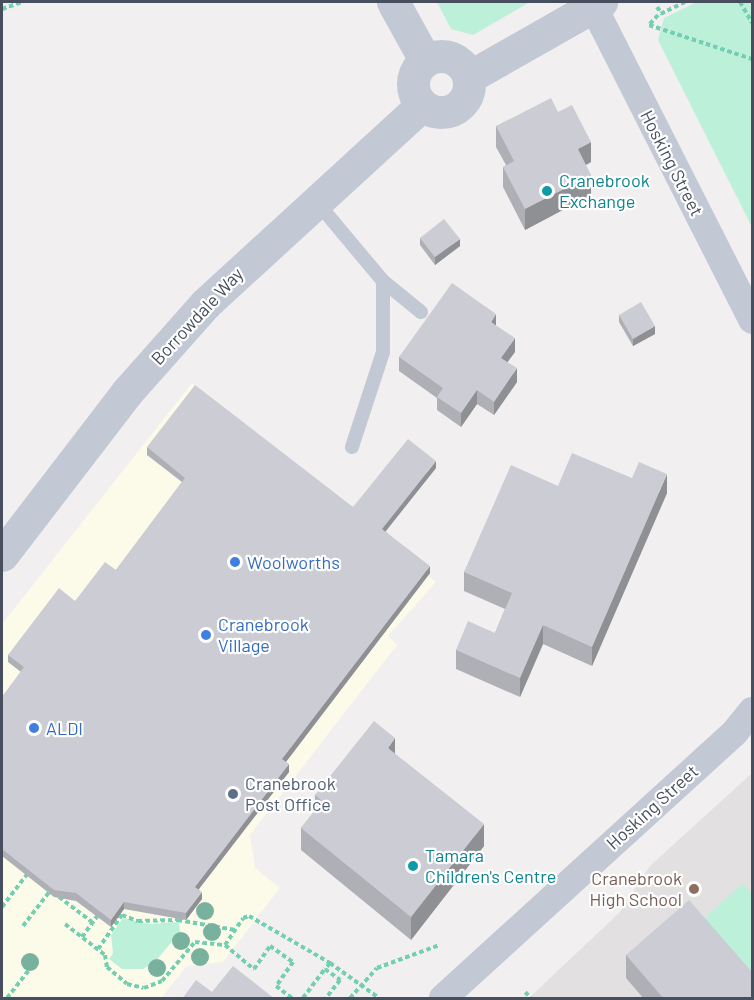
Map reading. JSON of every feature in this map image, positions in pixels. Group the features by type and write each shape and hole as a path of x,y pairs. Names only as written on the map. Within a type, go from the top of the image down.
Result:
{"street":[{"path":"393,2 425,60"},
{"path":"469,77 597,4"},
{"name":"Hosking Street","path":"597,4 753,320"},
{"path":"451,57 460,62 469,77 467,95 456,108 438,112 422,105 413,82 425,60 451,57"},
{"name":"Borrowdale Way","path":"2,555 180,332 315,200 422,105"},
{"name":"Hosking Street","path":"443,999 735,732 753,711"}],"lane":[{"path":"315,200 383,281 421,312"},
{"path":"352,447 383,352 383,281"}],"path":[{"path":"3,9 22,2"},
{"path":"685,2 662,14 649,25 753,59"},
{"path":"740,2 753,23"},
{"path":"657,7 662,14"},
{"path":"20,866 35,879"},
{"path":"2,907 28,873"},
{"path":"43,884 92,922"},
{"path":"23,926 50,890"},
{"path":"98,949 122,915 138,921 178,920 235,930"},
{"path":"82,937 97,916"},
{"path":"225,945 243,918 249,916 330,963 379,999"},
{"path":"65,924 105,955 107,967 127,984 144,988 162,981 195,942 225,945 254,969 270,946 293,962 276,986 292,999"},
{"path":"350,999 377,968 440,945"},
{"path":"8,999 36,961"},
{"path":"303,999 330,963"},
{"path":"326,969 340,980 326,999"},
{"path":"525,992 531,999"}],"shaded area":[{"name":"Cranebrook Village","path":"192,383 436,582 388,636 397,645 250,835 255,868 280,888 223,962 187,966 161,998 2,998 2,624"},
{"name":"Cranebrook High School","path":"752,773 752,998 529,998 620,912 650,866"}],"green space":[{"path":"437,2 530,2 473,35 451,29"},
{"path":"697,2 752,2 752,227 658,40 664,18"},
{"path":"743,883 752,894 752,985 698,924"},
{"path":"123,918 149,924 179,922 180,932 155,962 143,969 122,969 109,959 113,953 111,935"}],"building":[{"name":"Cranebrook Exchange","path":"551,98 558,112 572,105 591,142 578,149 591,175 525,209 503,167 514,161 496,126"},
{"path":"444,219 460,239 435,257 420,238"},
{"path":"452,283 496,314 491,322 515,338 501,358 517,368 494,402 477,390 461,413 437,397 443,388 399,357"},
{"path":"641,302 655,326 633,339 619,315"},
{"name":"Cranebrook Village","path":"195,385 353,507 408,439 436,461 382,529 430,566 282,759 289,764 195,887 202,892 186,913 124,902 111,920 76,893 54,890 2,849 2,697 24,667 8,655 59,588 75,601 105,562 116,570 185,478 147,447"},
{"path":"572,453 632,478 639,462 667,474 592,647 543,625 520,678 456,650 468,621 495,633 512,593 464,572 511,465 558,486"},
{"path":"374,721 395,738 388,748 484,824 411,917 301,828 322,801 315,795"},
{"path":"689,900 753,973 753,999 664,999 626,955"},
{"path":"233,966 275,999 182,999 196,980 212,992"}],"place":[{"name":"Cranebrook Exchange","path":"547,191"},
{"name":"Woolworths","path":"235,562"},
{"name":"Cranebrook Village","path":"206,635"},
{"name":"ALDI","path":"34,728"},
{"name":"Cranebrook Post Office","path":"233,794"},
{"name":"Tamara Children's Centre","path":"413,866"},
{"name":"Cranebrook High School","path":"694,889"}]}
